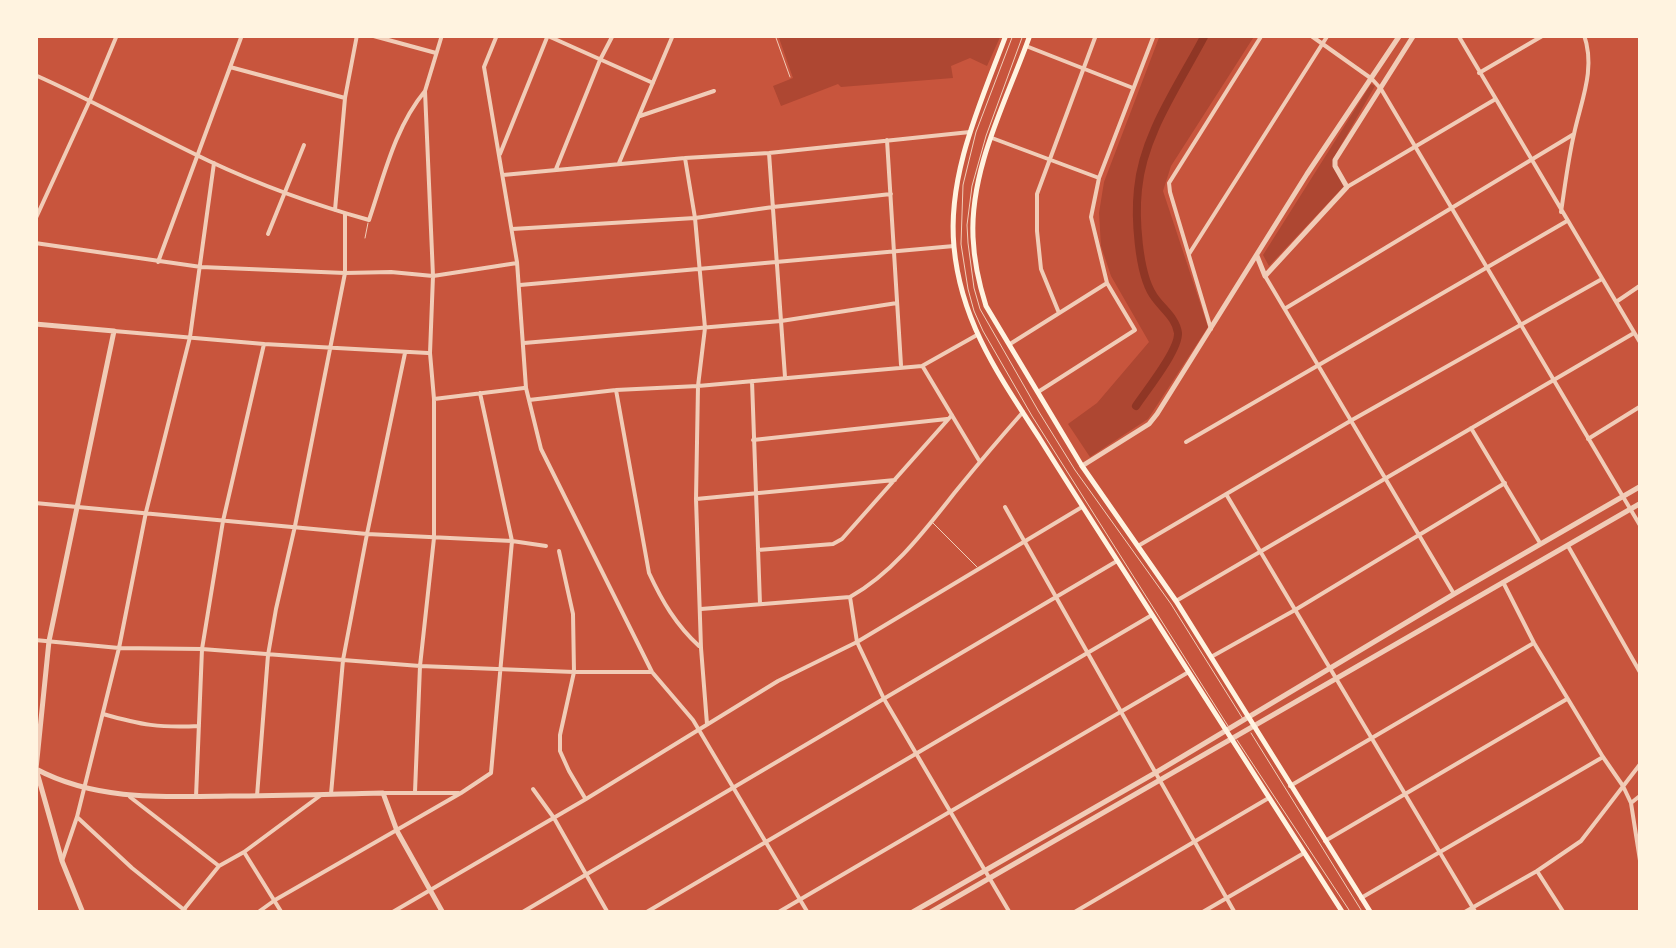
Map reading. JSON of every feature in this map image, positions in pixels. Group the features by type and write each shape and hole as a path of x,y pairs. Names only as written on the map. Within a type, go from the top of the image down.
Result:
{"main road":[{"path":"1010,35 970,132 958,184 954,246 961,291 976,335 1343,912"},
{"path":"1026,35 1026,46 978,186 973,242 986,306 1082,466 1176,601 1371,913"}],"street":[{"path":"35,220 117,35"},
{"path":"158,262 242,35"},
{"path":"335,210 345,98 356,35"},
{"path":"370,35 436,53"},
{"path":"35,75 214,163 369,220 401,128 424,91 442,35"},
{"path":"497,35 484,67 518,262 526,388 542,449 652,672 698,728 808,913"},
{"path":"500,154 547,35 653,83"},
{"path":"556,169 614,35"},
{"path":"619,164 673,35"},
{"path":"1059,313 1041,269 1037,194 1096,35"},
{"path":"1037,393 1135,330 1107,283 1091,216 1098,178 1154,35"},
{"path":"1211,329 1169,183 1262,35"},
{"path":"1310,35 1381,89 1641,527"},
{"path":"1190,254 1328,35"},
{"path":"1082,466 1149,424 1400,35"},
{"path":"1348,187 1334,160 1414,35"},
{"path":"1458,35 1641,344"},
{"path":"1479,73 1544,35"},
{"path":"1561,212 1590,61 1584,35"},
{"path":"1026,46 1133,88"},
{"path":"230,67 345,98"},
{"path":"415,792 420,666 434,538 434,398 430,353 433,276 424,91"},
{"path":"640,116 714,91"},
{"path":"1265,276 1348,187 1494,100"},
{"path":"503,175 970,132"},
{"path":"1286,308 1574,134"},
{"path":"992,138 1098,178"},
{"path":"888,140 902,367"},
{"path":"268,234 304,145"},
{"path":"769,153 785,377"},
{"path":"686,158 706,328 698,386 696,499 707,724"},
{"path":"62,860 78,817 120,648 146,512 190,337 214,163"},
{"path":"512,229 695,218 891,194"},
{"path":"257,796 268,654 345,273 345,213"},
{"path":"1186,442 1567,222"},
{"path":"35,244 201,267 345,273 433,276 518,262"},
{"path":"518,285 954,246"},
{"path":"1257,256 1265,276 1454,594"},
{"path":"1138,546 1602,279"},
{"path":"1009,345 1107,283"},
{"path":"1616,302 1641,284"},
{"path":"522,344 781,321 897,303"},
{"path":"35,324 264,344 430,353"},
{"path":"83,913 38,796 35,768 49,641 114,331"},
{"path":"1176,601 1634,333"},
{"path":"529,400 922,366 976,335"},
{"path":"196,797 202,649 223,520 264,344"},
{"path":"331,794 343,660 405,354"},
{"path":"922,366 980,462"},
{"path":"752,381 760,604"},
{"path":"434,398 526,388"},
{"path":"616,390 649,573 680,630 701,648"},
{"path":"257,913 491,773 512,542 480,393"},
{"path":"1588,438 1641,406"},
{"path":"701,610 850,597 870,585 931,522 1023,412"},
{"path":"753,440 950,417"},
{"path":"758,550 833,544 842,539 950,417"},
{"path":"1471,428 1540,543"},
{"path":"696,499 894,480"},
{"path":"1211,657 1505,482"},
{"path":"911,913 1641,486"},
{"path":"1226,494 1474,910"},
{"path":"35,503 367,534 546,546"},
{"path":"929,913 1641,503"},
{"path":"1005,507 1235,913"},
{"path":"391,913 586,799 698,728 778,681 857,642 1082,507"},
{"path":"1568,546 1641,674"},
{"path":"559,551 573,614 574,672 560,750 586,799"},
{"path":"521,913 1117,561"},
{"path":"1503,582 1534,643 1624,786 1631,803 1641,867"},
{"path":"850,597 857,642 884,698 1010,913"},
{"path":"645,913 1152,614"},
{"path":"35,640 420,666 652,672"},
{"path":"1290,786 1534,643"},
{"path":"777,913 1188,672"},
{"path":"1325,841 1568,699"},
{"path":"103,714 142,726 199,726"},
{"path":"1361,898 1603,757"},
{"path":"1463,913 1537,872 1581,841 1641,762"},
{"path":"35,768 84,789 130,796 462,793"},
{"path":"533,789 608,913"},
{"path":"383,793 396,831 443,913"},
{"path":"78,817 184,912 219,866 321,795"},
{"path":"130,796 219,866"},
{"path":"1631,803 1641,796"},
{"path":"1073,913 1269,798"},
{"path":"244,852 282,913"},
{"path":"1201,913 1304,853"},
{"path":"1537,872 1564,913"}],"lane":[{"path":"775,35 790,77"},
{"path":"1010,35 976,132 963,185 962,244 974,311 1032,416 1227,730"},
{"path":"1026,35 986,136 972,186 968,243 980,309 1075,470 1246,718"},
{"path":"365,238 369,220"},
{"path":"931,522 979,570"},
{"path":"1252,727 1362,913"},
{"path":"1232,739 1343,912"}],"shaded area":[{"path":"778,35 1001,35 987,66 970,58 951,66 953,78 841,87 838,84 781,106 773,86 793,78"},
{"path":"1160,35 1255,35 1171,166 1163,191 1208,327 1148,419 1090,457 1068,424 1097,403 1149,342 1111,276 1101,246 1099,213 1104,182"},
{"path":"1371,84 1375,86 1333,159 1344,186 1269,266 1263,255"}],"waterway":[{"path":"1136,406 1168,360 1178,333 1153,295 1144,273 1137,214 1141,169 1164,109 1205,35"}]}
